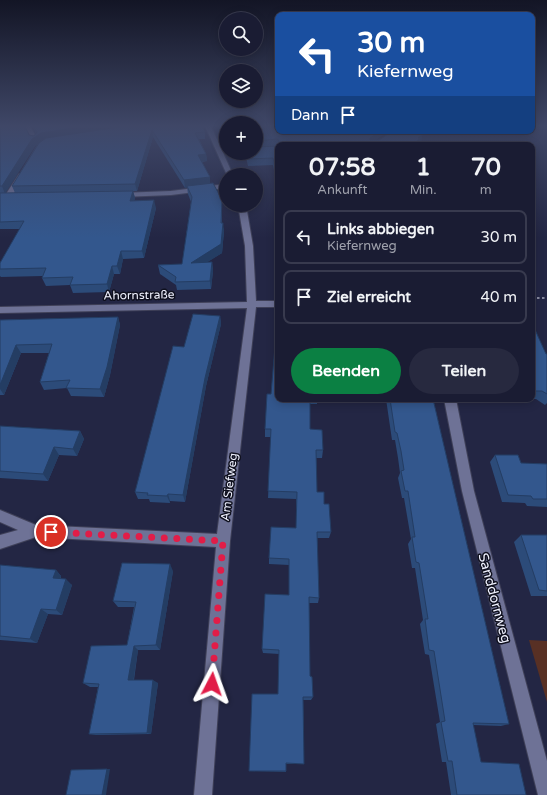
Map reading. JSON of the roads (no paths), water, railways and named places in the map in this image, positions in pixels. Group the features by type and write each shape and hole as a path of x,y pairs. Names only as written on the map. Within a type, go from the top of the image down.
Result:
{"street":[{"path":"8,197 27,166"},
{"path":"111,195 171,193 219,187"},
{"name":"Am Siefweg","path":"204,795 223,541 252,305 249,246 243,212"},
{"name":"Ahornstraße","path":"0,310 275,304"},
{"name":"Sanddornweg","path":"451,402 468,491 547,795"},
{"path":"0,516 36,531 223,541"},
{"path":"0,542 36,531"}]}
